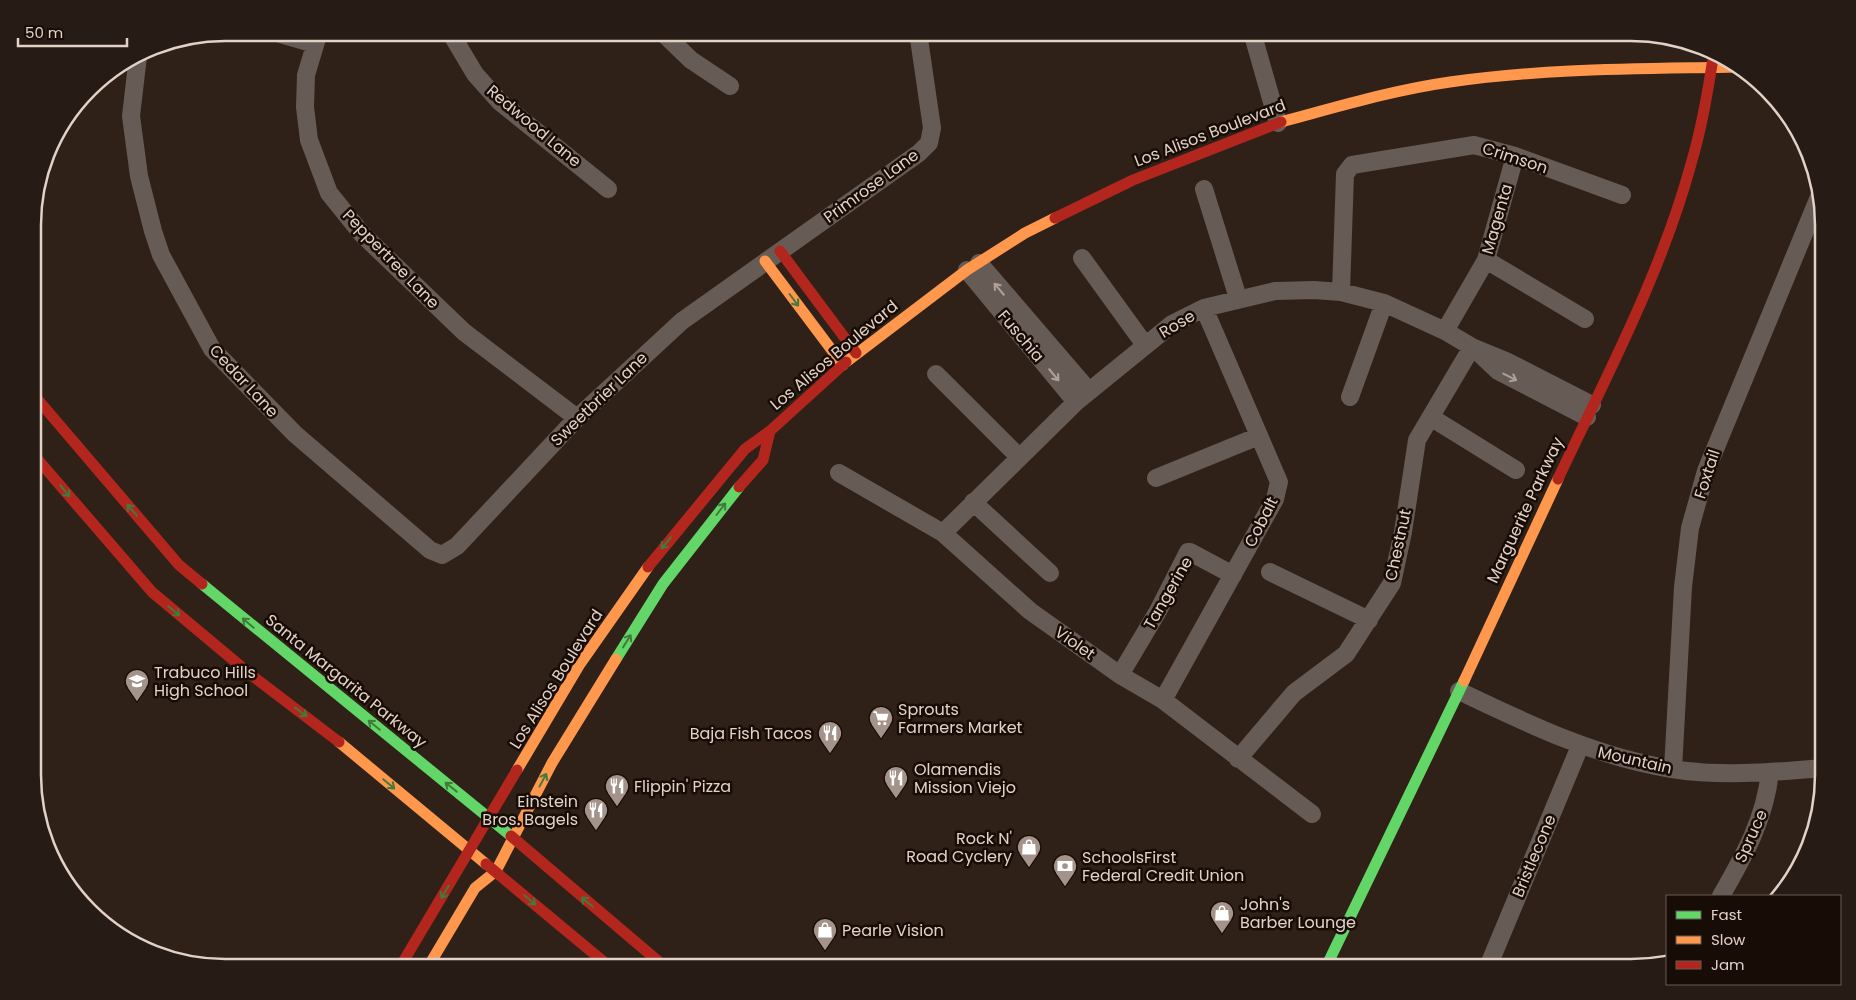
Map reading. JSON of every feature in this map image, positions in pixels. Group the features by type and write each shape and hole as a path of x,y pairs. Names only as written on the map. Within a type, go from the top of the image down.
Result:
{"main road":[{"name":"Marguerite Parkway","path":"1330,959 1459,691 1650,281 1680,200 1699,133 1713,60"},
{"name":"Los Alisos Boulevard","path":"405,959 468,850 580,664 658,552 745,449 770,431 856,353 973,266 1025,233 1071,208 1132,180 1278,123 1356,102 1449,82 1544,71 1723,66"},
{"path":"772,257 856,353"},
{"path":"772,257 843,365"},
{"name":"Santa Margarita Parkway","path":"41,403 179,565 489,818 655,959"},
{"name":"Los Alisos Boulevard","path":"433,959 475,888 496,871 552,763 663,584 732,494 763,460 770,431"},
{"path":"41,462 152,592 250,674 325,730 600,959"}],"street":[{"name":"Peppertree Lane","path":"316,41 306,75 304,107 309,140 329,193 362,234 464,332 577,418"},
{"name":"Redwood Lane","path":"455,41 475,74 500,102 608,189"},
{"path":"671,41 691,60 730,86"},
{"name":"Primrose Lane","path":"772,257 919,153 929,142 932,128 919,41"},
{"path":"1255,41 1278,123"},
{"name":"Cedar Lane","path":"137,64 132,116 139,176 153,231 162,255 212,349 295,434 430,550 442,555"},
{"name":"Crimson","path":"1341,292 1345,174 1352,165 1467,145 1490,148 1515,156 1622,195"},
{"name":"Magenta","path":"1445,332 1486,260 1515,156"},
{"path":"1204,189 1238,298"},
{"name":"Foxtail","path":"1673,770 1683,587 1690,528 1706,470 1814,210"},
{"name":"Sweetbrier Lane","path":"442,555 457,546 577,418 682,321 772,257"},
{"path":"1082,258 1145,345"},
{"path":"1486,260 1585,319"},
{"name":"Fuschia","path":"973,266 1083,397"},
{"name":"Rose","path":"943,533 1083,397 1172,324 1204,308 1238,298 1274,291 1314,290 1341,292 1384,303 1472,347 1498,372 1589,411"},
{"path":"1350,397 1384,303"},
{"name":"Cobalt","path":"1163,700 1275,499 1279,482 1204,308"},
{"name":"Chestnut","path":"1238,759 1294,693 1346,654 1392,583 1403,532 1417,440 1432,418 1472,347"},
{"path":"936,374 1019,458"},
{"path":"1432,418 1516,470"},
{"path":"1156,478 1259,436"},
{"name":"Violet","path":"839,473 943,533 1030,611 1120,675 1163,700 1312,814"},
{"path":"973,502 1050,573"},
{"name":"Tangerine","path":"1120,675 1158,611 1188,552 1233,575"},
{"path":"1270,572 1369,620"},
{"name":"Mountain","path":"1459,691 1544,732 1580,746 1620,758 1673,770 1728,773 1815,769"},
{"name":"Bristlecone","path":"1491,959 1580,746"},
{"name":"Spruce","path":"1722,895 1758,825 1766,799 1770,772"}],"traffic: fast":[{"path":"616,659 663,584 739,487"},
{"path":"202,584 511,836"},
{"path":"1330,959 1464,681"}],"traffic: slow":[{"path":"1281,122 1365,99 1450,82 1486,77 1594,70 1725,67"},
{"path":"846,362 967,270 1025,233 1055,218"},
{"path":"765,261 843,365"},
{"path":"1464,681 1558,479"},
{"path":"517,770 580,664 648,567"},
{"path":"433,959 475,888 496,871 552,763 616,659"},
{"path":"339,742 486,864"}],"traffic: jam":[{"path":"1558,479 1631,324 1679,205 1695,150 1713,60"},
{"path":"1055,218 1133,180 1281,122"},
{"path":"780,251 856,353"},
{"path":"648,567 745,449 770,431 846,362"},
{"path":"41,403 179,565 202,584"},
{"path":"739,487 763,460 770,431"},
{"path":"41,463 152,592 250,674 339,742"},
{"path":"405,959 517,770"},
{"path":"511,836 656,959"},
{"path":"486,864 600,959"}],"place":[{"name":"Trabuco Hills High School","path":"137,702"},
{"name":"Sprouts Farmers Market","path":"881,739"},
{"name":"Baja Fish Tacos","path":"830,754"},
{"name":"Olamendis Mission Viejo","path":"896,799"},
{"name":"Flippin' Pizza","path":"617,807"},
{"name":"Einstein Bros. Bagels","path":"596,831"},
{"name":"Rock N' Road Cyclery","path":"1029,868"},
{"name":"SchoolsFirst Federal Credit Union","path":"1065,887"},
{"name":"John's Barber Lounge","path":"1222,934"},
{"name":"Pearle Vision","path":"825,951"}]}
